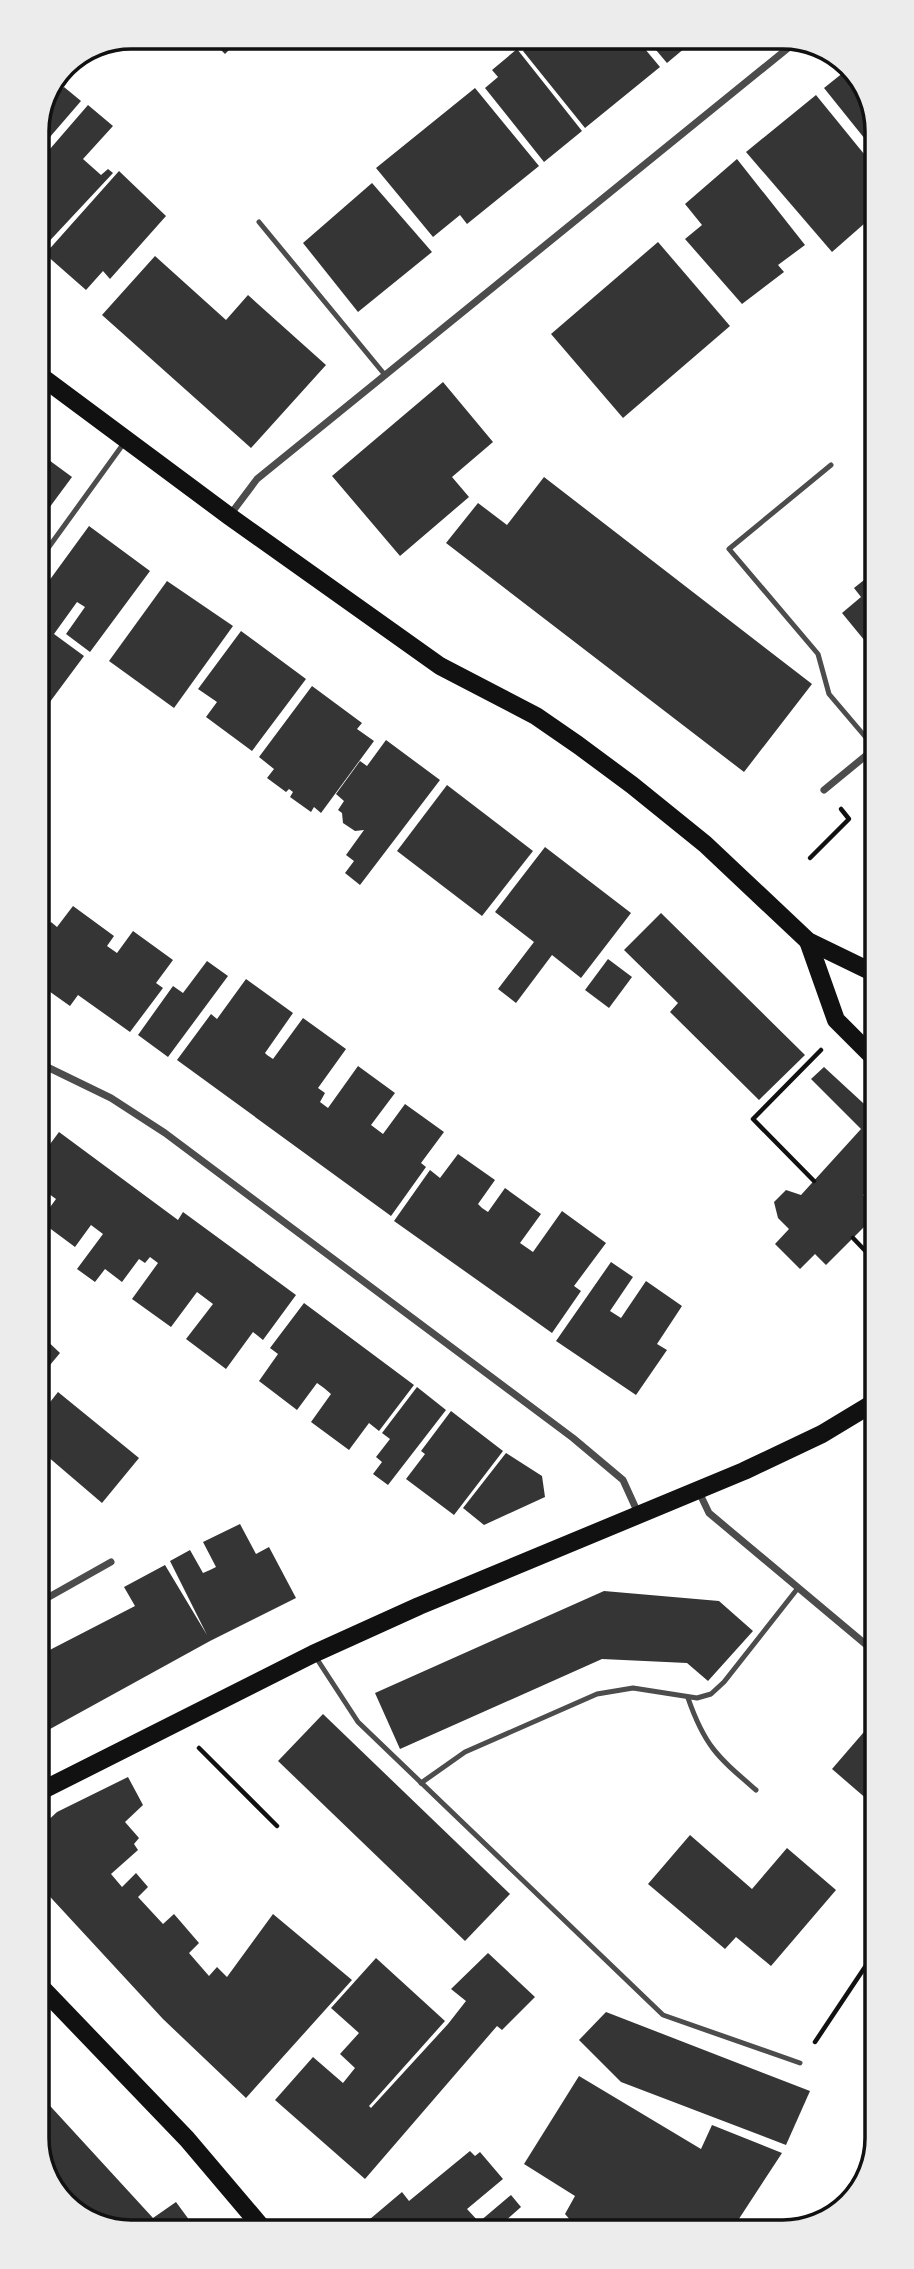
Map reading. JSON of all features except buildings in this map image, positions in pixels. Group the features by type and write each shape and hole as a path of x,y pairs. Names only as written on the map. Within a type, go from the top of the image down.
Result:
{"main road":[{"path":"49,383 229,516 440,666 536,716 632,785 705,844 808,942 865,970"},
{"path":"808,942 836,1020 865,1049"},
{"path":"49,1787 313,1654 419,1605 785,1452 865,1408"},
{"path":"49,1995 187,2139 256,2220"}],"street":[{"path":"229,516 257,479 787,49"},
{"path":"824,790 865,756"},
{"path":"49,1068 111,1098 165,1133 573,1438 623,1480 639,1514"},
{"path":"698,1490 709,1513 865,1644"},
{"path":"49,1597 111,1562"}],"lane":[{"path":"259,222 385,375"},
{"path":"49,547 126,440"},
{"path":"831,465 729,549 818,653 829,694 865,737"},
{"path":"421,1783 465,1752 597,1694 633,1688 688,1698 704,1697 724,1682 798,1588"},
{"path":"313,1654 354,1717 663,2015 800,2063"},
{"path":"688,1698 699,1729 708,1744 720,1759 756,1790"}],"path":[{"path":"810,858 849,819 824,790"},
{"path":"814,1181 753,1119 821,1050"},
{"path":"853,1238 865,1251"},
{"path":"174,1723 277,1826"},
{"path":"800,2063 865,1968"}]}
